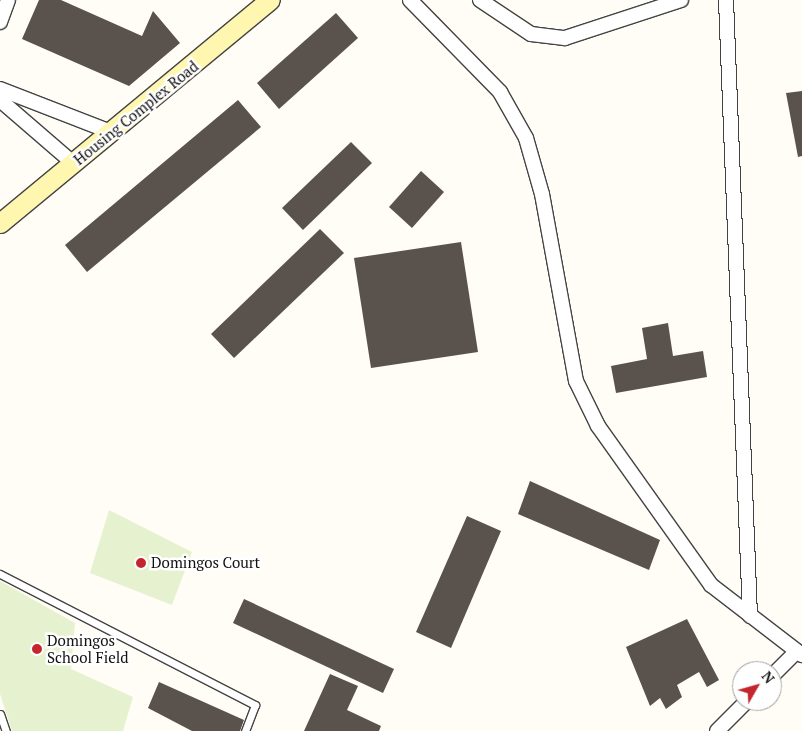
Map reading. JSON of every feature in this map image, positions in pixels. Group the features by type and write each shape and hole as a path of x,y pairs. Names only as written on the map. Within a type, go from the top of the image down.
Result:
{"street":[{"path":"0,22 8,0"},
{"name":"Housing Complex Road","path":"0,224 270,0"},
{"path":"410,0 500,92 526,138 542,194 576,381 598,426 710,585 799,653 782,667"},
{"path":"480,0 531,34 565,38 681,0"},
{"path":"726,0 750,616"},
{"path":"0,89 111,132"},
{"path":"0,100 73,163"},
{"path":"717,731 737,711"}],"lane":[{"path":"0,574 254,705 245,731"},
{"path":"0,714 6,731"}],"green space":[{"name":"Domingos Court","path":"109,510 192,552 172,605 90,573"},
{"name":"Domingos School Field","path":"0,581 75,623 71,669 133,697 123,731 12,731 0,694"}],"building":[{"path":"39,0 61,0 142,36 153,11 180,43 129,86 22,39"},
{"path":"336,13 358,38 279,109 257,83"},
{"path":"802,91 802,156 798,157 786,93"},
{"path":"238,100 261,127 87,272 65,245"},
{"path":"351,142 372,163 303,230 282,208"},
{"path":"421,171 444,192 412,228 389,207"},
{"path":"320,229 344,253 234,358 211,334"},
{"path":"461,242 478,352 371,368 354,258"},
{"path":"668,323 673,356 703,351 707,377 616,393 611,366 647,359 642,328"},
{"path":"530,481 660,540 649,570 518,514"},
{"path":"467,516 501,531 451,648 416,632"},
{"path":"244,599 394,669 383,693 233,623"},
{"path":"687,619 719,680 707,687 699,672 677,685 682,697 666,709 660,698 650,706 626,647"},
{"path":"330,674 358,686 347,710 381,726 379,731 304,731"},
{"path":"159,682 244,720 240,731 192,731 148,708"}],"place":[{"name":"Domingos Court","path":"141,563"},
{"name":"Domingos School Field","path":"37,649"}]}
